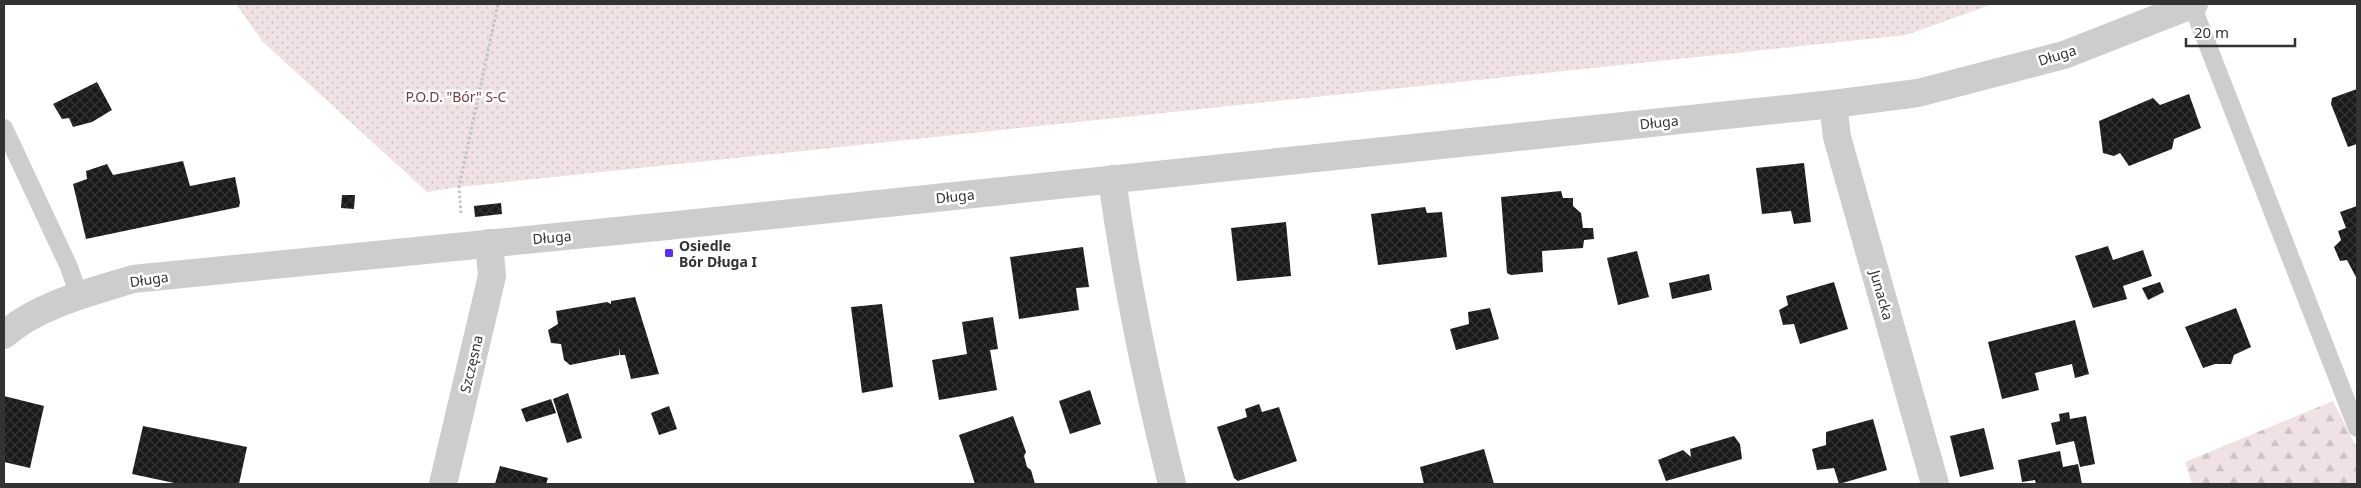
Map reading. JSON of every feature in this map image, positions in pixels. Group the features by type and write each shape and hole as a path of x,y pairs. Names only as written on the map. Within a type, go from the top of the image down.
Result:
{"street":[{"name":"Długa","path":"4,335 14,325 80,296 133,279 476,245 1918,94 2064,55 2193,4"},
{"name":"Junacka","path":"1833,104 1837,136 1935,484"},
{"path":"1112,179 1128,286 1152,402 1172,484"},
{"name":"Szczęsna","path":"443,484 492,276 476,245"}],"lane":[{"path":"2193,4 2357,428"},
{"path":"4,128 69,267 80,296"}],"path":[{"path":"476,245 459,187 498,4"}],"green space":[{"name":"P.O.D. \"Bór\" S-C","path":"236,4 1993,4 1906,35 459,187 427,192 263,42"},
{"path":"2333,401 2357,448 2357,484 2192,484 2185,462"}],"building":[{"path":"97,82 112,110 92,122 73,127 69,118 62,119 53,104"},
{"path":"2357,89 2357,144 2348,147 2331,104 2332,98"},
{"path":"2189,94 2201,128 2174,139 2172,149 2129,166 2120,153 2114,156 2103,153 2099,121 2153,98 2160,105"},
{"path":"183,161 190,186 235,177 240,202 239,207 86,239 73,184 87,179 86,171 107,164 113,175"},
{"path":"1804,163 1811,222 1794,224 1791,211 1762,214 1756,168"},
{"path":"1561,191 1563,198 1573,198 1573,206 1581,213 1583,228 1593,228 1594,239 1584,240 1583,248 1542,251 1543,272 1511,275 1507,273 1501,197"},
{"path":"342,195 355,195 354,209 341,208"},
{"path":"501,203 502,214 475,217 474,206"},
{"path":"2357,206 2357,279 2347,260 2340,261 2334,247 2341,240 2338,231 2346,228 2340,212"},
{"path":"1425,207 1427,213 1442,212 1447,257 1378,265 1371,214"},
{"path":"1286,222 1291,276 1237,281 1231,228"},
{"path":"2108,246 2113,260 2143,250 2152,276 2123,286 2127,299 2093,308 2075,256"},
{"path":"1083,247 1089,287 1076,288 1079,310 1019,319 1010,257"},
{"path":"1637,251 1649,297 1618,305 1607,258"},
{"path":"1709,274 1712,290 1672,299 1669,283"},
{"path":"1834,282 1848,329 1800,344 1794,324 1783,325 1779,310 1788,305 1786,296"},
{"path":"2160,282 2164,292 2148,300 2142,288"},
{"path":"635,297 659,374 631,379 625,355 620,355 619,348 619,355 570,365 564,360 561,344 551,343 548,330 558,324 556,311 607,302 611,304 611,301"},
{"path":"882,304 893,387 862,393 851,307"},
{"path":"1490,308 1499,339 1456,350 1450,329 1469,324 1468,312"},
{"path":"2236,308 2251,347 2234,355 2231,364 2215,364 2203,368 2185,327"},
{"path":"993,317 998,349 990,350 997,390 939,400 932,360 967,354 962,322"},
{"path":"2075,320 2089,374 2075,378 2072,364 2035,373 2039,390 2002,399 1988,342"},
{"path":"1090,390 1101,424 1070,434 1059,401"},
{"path":"568,393 582,438 567,443 553,399"},
{"path":"4,396 44,406 30,468 4,462"},
{"path":"551,399 556,413 526,422 521,409"},
{"path":"1259,404 1262,412 1279,407 1297,461 1238,481 1234,478 1217,427 1247,417 1245,409"},
{"path":"669,406 677,429 659,435 651,413"},
{"path":"2069,412 2070,419 2086,416 2095,464 2080,467 2074,441 2056,445 2051,423 2060,421 2059,414"},
{"path":"1013,416 1026,452 1024,456 1027,467 1031,470 1035,484 975,484 959,435"},
{"path":"1873,419 1887,470 1839,484 1834,468 1817,470 1812,449 1826,445 1826,432"},
{"path":"143,426 247,447 239,484 179,484 132,474"},
{"path":"1984,428 1994,469 1960,477 1950,436"},
{"path":"1734,436 1740,444 1742,459 1666,481 1658,460 1683,450 1691,457 1690,449"},
{"path":"1484,449 1494,484 1424,484 1420,467"},
{"path":"2060,451 2063,467 2078,464 2082,484 2036,484 2035,480 2022,482 2018,460"},
{"path":"500,466 548,478 546,484 495,484"}],"place":[{"name":"Osiedle Bór Długa I","path":"669,253"}]}
